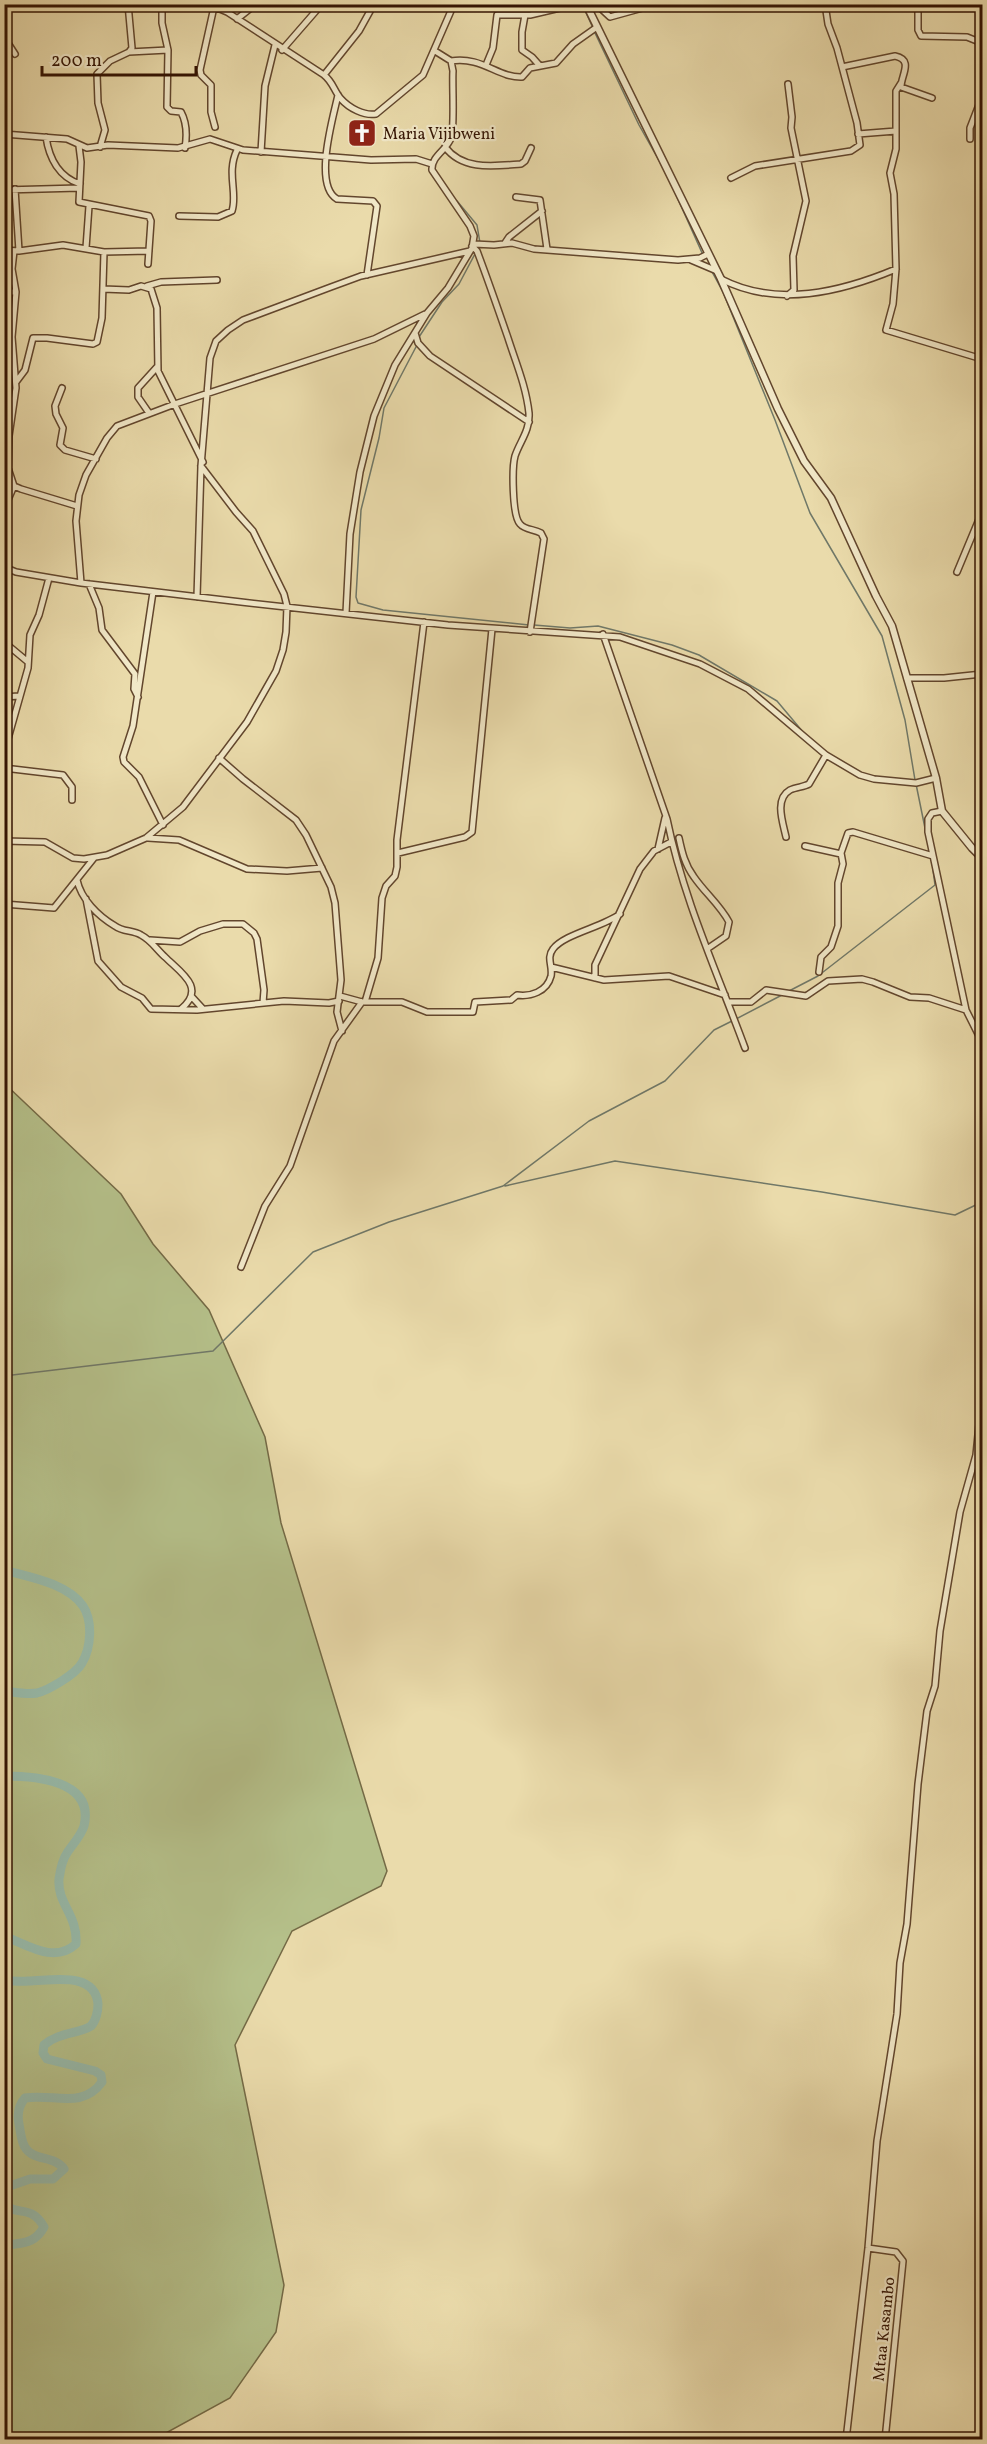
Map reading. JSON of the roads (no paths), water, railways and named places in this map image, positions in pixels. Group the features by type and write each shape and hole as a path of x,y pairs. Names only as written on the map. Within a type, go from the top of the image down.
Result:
{"street":[{"path":"128,4 132,41 129,52"},
{"path":"162,4 162,23 168,50 167,107 183,115 186,132 185,148"},
{"path":"237,18 256,4"},
{"path":"282,50 322,4"},
{"path":"324,75 358,31 374,4"},
{"path":"215,127 211,85 200,72 210,5 237,18 282,50 324,75 333,84 338,95 352,108 376,114 423,75 454,4"},
{"path":"486,65 493,48 497,15 525,15 577,4"},
{"path":"586,4 721,279 778,409 804,461 831,498 892,626 936,778 942,811 982,858"},
{"path":"597,4 610,16 657,4"},
{"path":"731,178 752,167 853,150 860,145 842,67 828,24 825,4"},
{"path":"918,4 918,30 921,36 967,37 982,43"},
{"path":"525,15 522,50 540,66"},
{"path":"435,51 451,61 468,59 520,78 530,68 556,63 573,44 597,27"},
{"path":"4,37 15,54"},
{"path":"261,152 265,86 275,45"},
{"path":"100,147 105,135 105,126 98,103 97,74 110,62 129,52 168,50"},
{"path":"842,67 897,56 902,58 906,64 906,71 896,91 896,149 890,173 896,228 896,269 893,304 886,330 982,359"},
{"path":"346,613 350,534 360,472 374,416 386,382 427,313 448,288 472,247 473,233 470,226 434,176 432,164 452,137 453,70 451,61"},
{"path":"900,83 902,87 932,98"},
{"path":"787,296 794,290 793,256 806,206 797,159 788,84"},
{"path":"338,95 326,156 328,184 333,196 343,201 373,201 377,206 367,275"},
{"path":"970,139 970,128 982,96"},
{"path":"858,134 896,131"},
{"path":"4,134 67,139 87,148 108,145 185,148 210,139 237,150 371,160 416,159 432,164"},
{"path":"46,137 53,163 80,186"},
{"path":"79,146 80,202 89,206 108,207 149,216 151,221 148,264"},
{"path":"445,147 459,161 482,165 521,164 525,161 531,147"},
{"path":"179,216 218,217 232,211 234,204 231,175 237,150"},
{"path":"4,190 80,186"},
{"path":"5,507 14,486 8,468 7,436 16,382 12,337 16,292 12,269 16,251 15,189"},
{"path":"516,197 540,200 547,249"},
{"path":"86,248 89,206"},
{"path":"505,243 509,237 542,212"},
{"path":"197,597 202,464 213,348 228,330 252,316 367,275 472,247 514,243 530,248 689,260 708,254"},
{"path":"4,250 16,251 63,245 104,252 149,251"},
{"path":"472,247 477,251 493,292 522,375 527,397 529,422 526,434 515,455 513,476 517,519 523,526 541,532 544,539 530,632"},
{"path":"16,382 25,370 33,338 93,344 97,342 102,318 104,252"},
{"path":"689,260 717,271"},
{"path":"721,279 745,290 787,296 825,292 860,284 896,269"},
{"path":"103,289 129,290 161,282 217,280"},
{"path":"4,841 45,842 73,858 94,858 115,852 146,837 183,807 247,722 276,671 283,650 287,606 279,582 253,531 236,512 202,464 175,404 161,380 157,367 159,344 157,308 153,293 147,286"},
{"path":"4,292 16,292"},
{"path":"81,583 77,506 81,487 117,426 175,404 374,339 427,313"},
{"path":"416,333 418,343 423,350 529,422"},
{"path":"407,347 423,350"},
{"path":"149,413 138,397 138,388 157,367"},
{"path":"62,388 56,406 56,414 63,428 60,445 65,450 96,459"},
{"path":"14,486 77,506"},
{"path":"957,572 982,512"},
{"path":"4,567 16,572 81,583 197,597 492,629 603,634 620,637 661,649 700,664 732,680 758,697 826,755 860,775 874,780 915,783 936,778"},
{"path":"4,753 27,674 30,635 39,615 49,578"},
{"path":"89,584 99,608 102,630 135,674 134,689 138,698"},
{"path":"153,592 138,698 131,735 123,760 139,777 163,825"},
{"path":"241,1267 265,1206 290,1166 318,1092 334,1041 364,1002 378,958 382,898 386,886 395,876 397,840 424,622"},
{"path":"398,853 465,837 472,832 492,629"},
{"path":"603,634 665,813 671,842 707,949 745,1048"},
{"path":"4,642 28,662"},
{"path":"907,678 944,678 982,674"},
{"path":"4,697 19,696"},
{"path":"786,837 781,808 783,799 789,791 810,784 826,755"},
{"path":"219,758 296,820 306,835 331,887 335,903 341,980 338,1018 342,1031"},
{"path":"4,768 63,775 72,787 72,800"},
{"path":"942,811 932,813 928,819 933,856 966,1010 982,1041"},
{"path":"658,849 665,813"},
{"path":"819,972 821,955 831,947 838,926 839,911 836,897 843,864 841,854 847,834 851,832 933,856"},
{"path":"146,837 179,840 247,869 287,871 322,868"},
{"path":"679,838 687,865 694,877 713,898 729,922 726,936 707,949"},
{"path":"595,978 595,965 640,869 658,849 671,842"},
{"path":"805,846 841,854"},
{"path":"4,904 54,908 94,858"},
{"path":"77,880 86,899 98,961 102,968 121,987 142,998 152,1009 203,1009 299,1000 328,1003 339,998 364,1002 402,1002 427,1012 473,1012 475,1002 511,1000 517,994 537,993 543,989 551,978 550,953 560,942 607,923 620,914"},
{"path":"86,899 115,927 138,933 149,940 187,978 192,989 191,996 181,1009"},
{"path":"149,940 180,942 200,931 223,924 243,924 254,933 257,939 264,990 263,1003"},
{"path":"551,967 613,980 669,976 725,995"},
{"path":"728,1002 751,1002 766,990 806,996 828,981 854,979 873,982 910,997 929,998 966,1010"},
{"path":"191,996 203,1009"},
{"path":"846,2439 868,2248 877,2141 897,2014 900,1963 907,1924 918,1784 927,1711 935,1686 940,1631 958,1523 976,1455 982,1395"},
{"name":"Mtaa Kasambo","path":"868,2248 896,2252 903,2261 885,2439"}],"waterway":[{"path":"582,4 593,28"},
{"path":"595,33 639,125 666,173"},
{"path":"668,177 703,255"},
{"path":"457,201 477,225 480,243"},
{"path":"419,337 442,302 459,284 476,252"},
{"path":"711,270 723,292 810,513 882,636 905,720 915,780"},
{"path":"417,345 384,408 361,510 356,597 358,603 383,610 529,625"},
{"path":"534,625 570,628 598,626 672,645 699,655 777,701 803,732"},
{"path":"916,784 926,833"},
{"path":"789,991 818,976 935,885 933,870"},
{"path":"736,1019 782,995"},
{"path":"4,1376 213,1351 313,1252 389,1222 503,1186 589,1121 665,1081 714,1030 732,1021"},
{"path":"505,1186 615,1161 822,1192 955,1215 982,1202"},
{"path":"4,1570 58,1586 76,1598 86,1612 90,1634 82,1663 62,1681 37,1693 4,1691"},
{"path":"4,1776 31,1777 60,1784 72,1790 80,1799 85,1811 83,1830 65,1856 59,1879 61,1896 74,1925 76,1944 68,1950 50,1953 4,1936"},
{"path":"4,1980 59,1979 80,1982 89,1986 95,1993 98,2004 93,2024 86,2029 62,2035 50,2041 44,2045 43,2053 47,2059 95,2071 101,2075 102,2082 94,2091 76,2098 25,2098 19,2107 18,2117 26,2149 36,2156 60,2164 64,2169 53,2179 30,2179 4,2188"},
{"path":"4,2205 30,2213 44,2227 32,2240 4,2246"}],"place":[{"name":"Maria Vijibweni","path":"362,133"}]}
